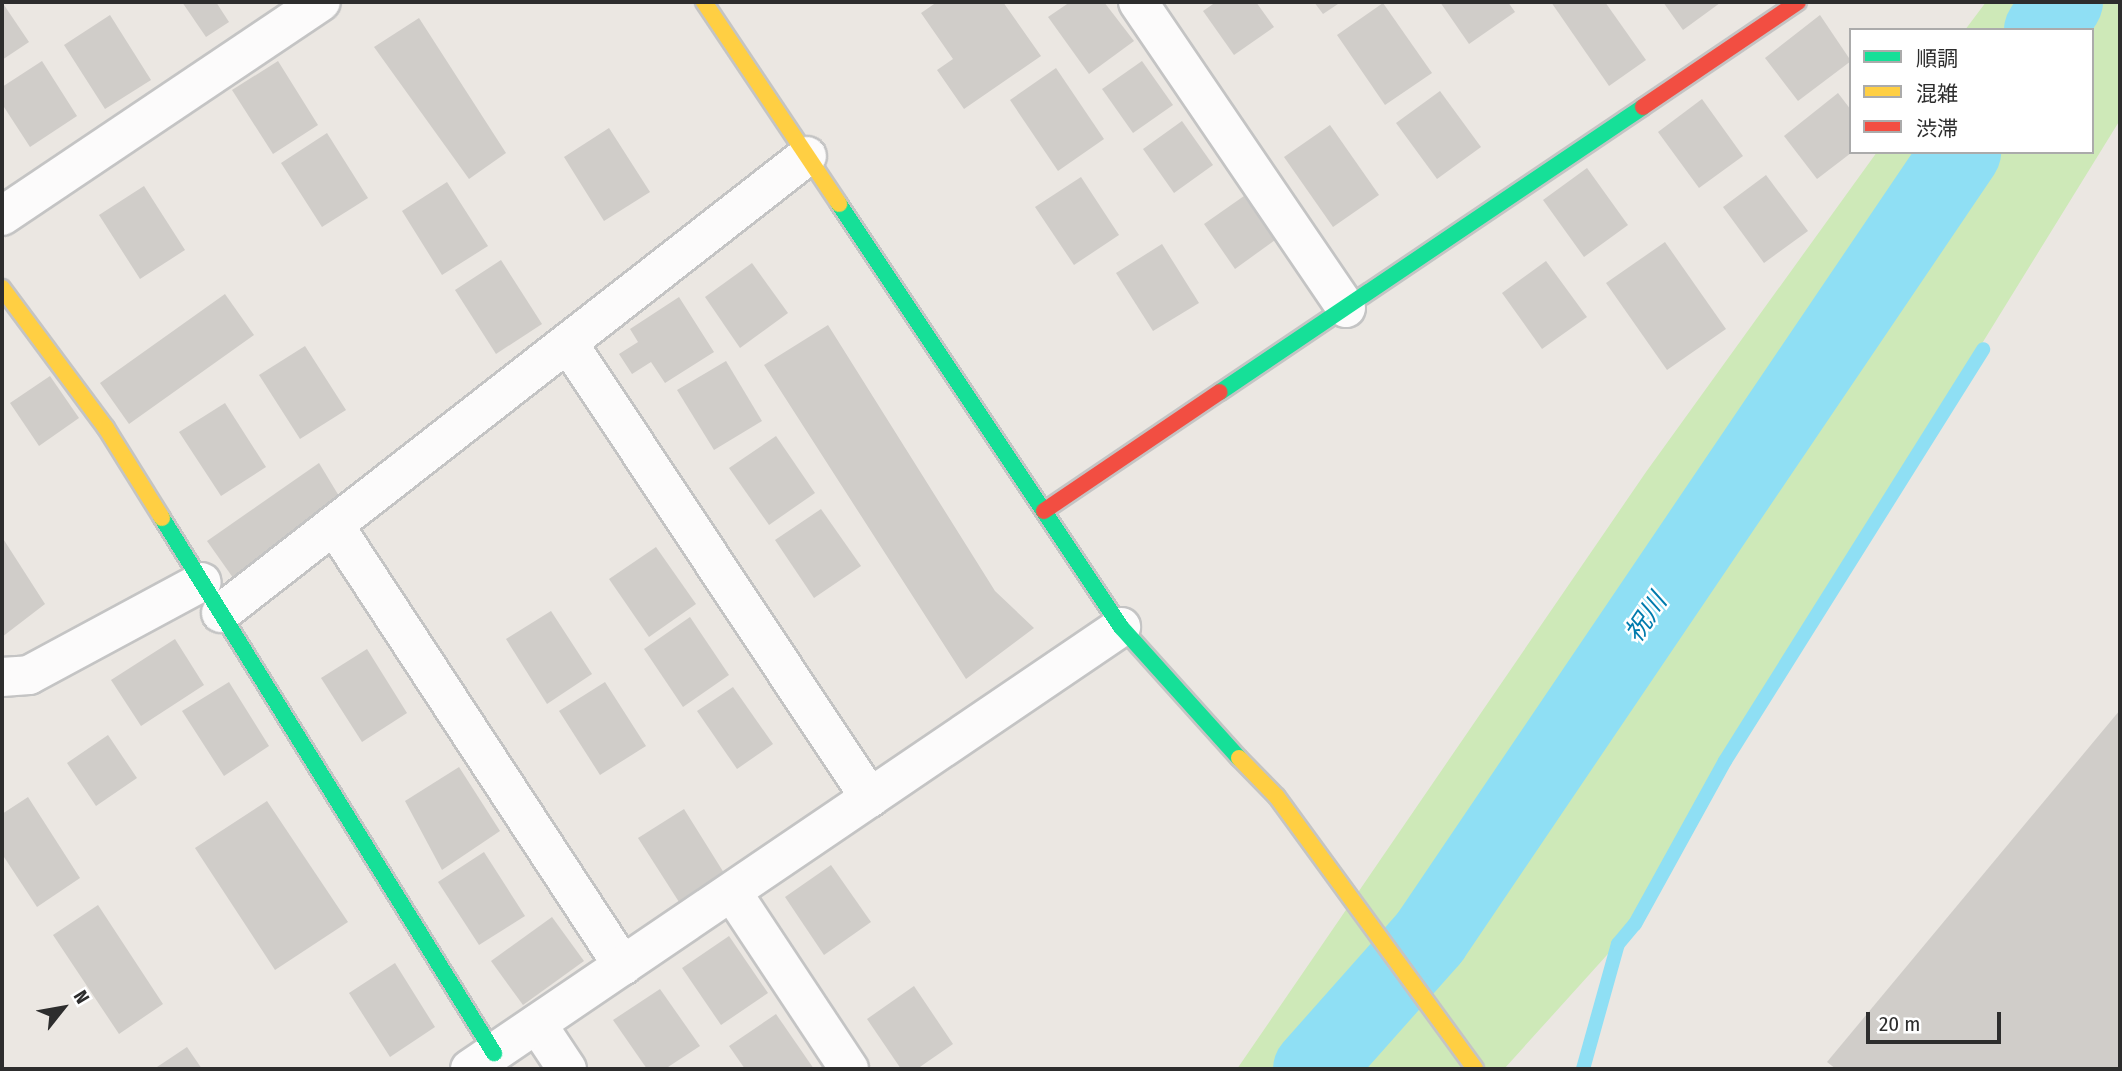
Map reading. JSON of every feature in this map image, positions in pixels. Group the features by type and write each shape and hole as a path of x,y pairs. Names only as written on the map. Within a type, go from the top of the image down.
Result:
{"street":[{"path":"2,216 321,2"},
{"path":"704,2 1121,626 1193,711 1278,797 1381,934 1475,1069"},
{"path":"1138,2 1346,308"},
{"path":"1044,511 1346,308 1782,6"},
{"path":"2,677 29,675 212,598 334,525 807,156"},
{"path":"2,288 106,428 212,598 482,1061 1121,626"},
{"path":"568,343 870,798"},
{"path":"334,525 623,966"},
{"path":"732,892 849,1069"},
{"path":"537,1024 567,1069"}],"green space":[{"path":"1986,2 2120,2 2120,120 1689,818 1635,924 1504,1069 1237,1069 1646,472 1876,154 2094,154 2094,28 1966,28"}],"building":[{"path":"2,2 29,42 2,60"},
{"path":"182,2 216,2 229,22 206,37"},
{"path":"937,2 1003,2 1041,56 964,109 937,70 953,59 921,13"},
{"path":"1070,2 1104,2 1134,41 1089,74 1048,17"},
{"path":"1216,2 1256,2 1274,27 1234,55 1203,11"},
{"path":"1314,2 1341,2 1323,14"},
{"path":"1440,2 1508,2 1515,12 1469,44"},
{"path":"1551,2 1605,2 1646,60 1609,86"},
{"path":"1663,2 1719,2 1720,3 1683,30"},
{"path":"1383,3 1432,73 1385,105 1337,35"},
{"path":"110,15 151,80 105,109 64,45"},
{"path":"1820,15 1849,58 1849,63 1798,101 1765,58"},
{"path":"419,18 506,153 469,179 374,47"},
{"path":"42,61 77,116 30,147 2,104 2,87"},
{"path":"278,61 318,125 273,154 232,90"},
{"path":"1142,61 1173,105 1133,133 1102,89"},
{"path":"1056,68 1104,139 1058,171 1010,100"},
{"path":"1440,91 1481,147 1437,179 1396,123"},
{"path":"1838,93 1849,107 1850,154 1817,179 1784,136"},
{"path":"1702,99 1743,156 1699,188 1658,132"},
{"path":"1182,121 1213,165 1174,193 1143,149"},
{"path":"1330,125 1379,195 1333,227 1284,157"},
{"path":"609,128 650,192 604,221 564,157"},
{"path":"327,133 368,198 322,227 281,163"},
{"path":"1587,168 1628,225 1584,257 1543,200"},
{"path":"1766,175 1808,231 1764,263 1723,207"},
{"path":"1081,177 1119,235 1074,265 1035,207"},
{"path":"447,182 488,246 442,275 402,211"},
{"path":"144,186 185,250 140,279 99,215"},
{"path":"1244,196 1275,240 1235,269 1204,224"},
{"path":"1665,242 1726,329 1667,370 1606,283"},
{"path":"1162,244 1199,303 1153,331 1116,273"},
{"path":"501,260 542,324 496,354 455,290"},
{"path":"1546,261 1587,317 1542,349 1502,293"},
{"path":"752,263 788,313 740,348 705,297"},
{"path":"225,294 254,335 129,424 100,383"},
{"path":"679,297 714,352 665,383 651,362 632,374 619,354 638,342 630,329"},
{"path":"828,325 995,591 1034,628 966,679 764,365"},
{"path":"305,346 346,410 300,439 259,375"},
{"path":"726,361 762,421 714,450 677,390"},
{"path":"50,376 79,418 39,446 10,403"},
{"path":"225,403 266,467 221,496 179,432"},
{"path":"776,436 815,493 769,525 729,468"},
{"path":"319,463 342,501 236,582 207,541"},
{"path":"821,509 861,566 814,598 775,540"},
{"path":"2,537 45,604 2,637"},
{"path":"656,547 696,604 649,637 609,579"},
{"path":"551,611 592,674 547,704 506,639"},
{"path":"690,617 729,675 683,707 644,649"},
{"path":"175,639 204,685 141,726 111,680"},
{"path":"367,649 407,713 362,742 321,678"},
{"path":"229,682 269,746 224,776 182,711"},
{"path":"605,682 646,746 600,775 559,711"},
{"path":"733,687 773,744 737,769 697,711"},
{"path":"2120,710 2120,1069 1836,1069 1827,1062"},
{"path":"108,735 137,778 96,806 67,763"},
{"path":"459,767 500,831 442,870 405,801"},
{"path":"28,797 80,878 37,907 2,854 2,814"},
{"path":"267,801 348,922 275,970 195,848"},
{"path":"684,809 724,873 679,902 638,838"},
{"path":"484,852 525,916 479,945 438,882"},
{"path":"831,865 871,922 824,955 785,897"},
{"path":"98,905 163,1004 119,1034 53,935"},
{"path":"552,917 584,961 523,1005 491,961"},
{"path":"729,936 768,993 721,1025 682,968"},
{"path":"395,963 435,1027 390,1057 349,993"},
{"path":"914,986 953,1044 917,1069 901,1069 867,1019"},
{"path":"660,989 700,1046 665,1069 647,1069 613,1020"},
{"path":"776,1014 814,1069 745,1069 729,1046"},
{"path":"187,1047 202,1069 154,1069"}],"waterway":[{"name":"祝川","path":"2045,28 2063,2"},
{"name":"祝川","path":"1313,1069 1430,937 1960,154"},
{"path":"1583,1069 1618,944 1635,924 1725,761 1983,349"}],"traffic: fast":[{"path":"1220,392 1643,107"},
{"path":"839,204 1121,627 1239,758"},
{"path":"162,518 494,1053"}],"traffic: slow":[{"path":"704,2 839,204"},
{"path":"2,288 106,428 162,518"},
{"path":"1239,758 1277,797 1475,1069"}],"traffic: jam":[{"path":"1643,107 1798,2"},
{"path":"1044,511 1220,392"}]}
